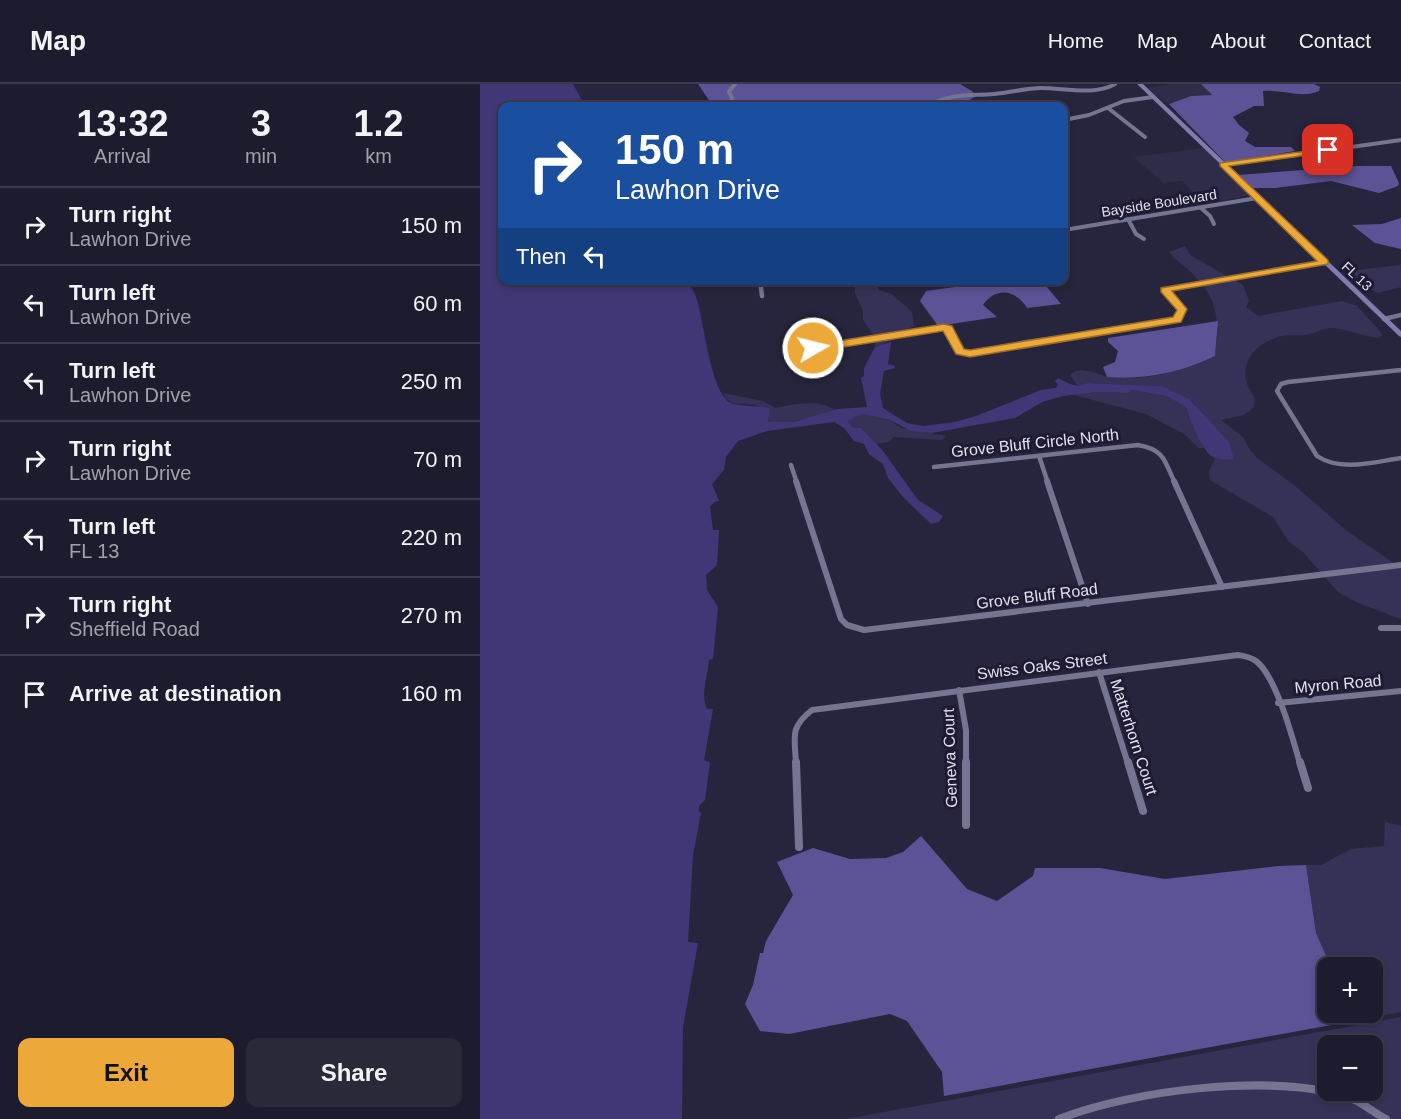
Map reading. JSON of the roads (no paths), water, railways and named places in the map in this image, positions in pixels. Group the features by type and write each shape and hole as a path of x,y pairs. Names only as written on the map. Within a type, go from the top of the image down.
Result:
{"main road":[{"name":"FL 13","path":"1140,84 1401,335"}],"street":[{"path":"731,102 729,92 735,84"},
{"path":"935,102 963,93 991,94 1039,88 1088,90 1110,87 1115,84"},
{"path":"1068,119 1124,101 1154,97"},
{"path":"1108,108 1117,112 1145,137"},
{"path":"1223,165 1401,140"},
{"name":"Bayside Boulevard","path":"1068,229 1257,198"},
{"path":"1201,208 1210,216 1214,224"},
{"path":"1128,219 1136,234 1144,239"},
{"path":"808,376 797,354 800,351 944,327 948,328 960,351 970,353 1027,342 1170,322 1177,320 1182,309 1165,290 1325,262"},
{"path":"761,285 762,297"},
{"path":"1384,319 1401,315"},
{"path":"1401,370 1288,382 1281,384 1276,391 1317,456 1325,462 1340,465 1401,458"},
{"name":"Grove Bluff Circle North","path":"934,467 1138,445 1153,448 1161,453 1222,587"},
{"path":"1039,456 1088,604"},
{"name":"Grove Bluff Road","path":"792,465 841,620 851,628 859,630 912,626 1401,565"},
{"path":"1381,628 1401,628"},
{"name":"Swiss Oaks Street","path":"799,847 795,731 798,722 812,710 1099,672 1245,656 1261,665 1278,703 1308,788"},
{"name":"Matterhorn Court","path":"1099,672 1143,811"},
{"name":"Geneva Court","path":"959,690 966,730 966,825"},
{"name":"Myron Road","path":"1278,703 1401,692"},
{"path":"1059,1119 1106,1102 1142,1095 1250,1086 1299,1088 1339,1095 1352,1099 1386,1119"}]}
